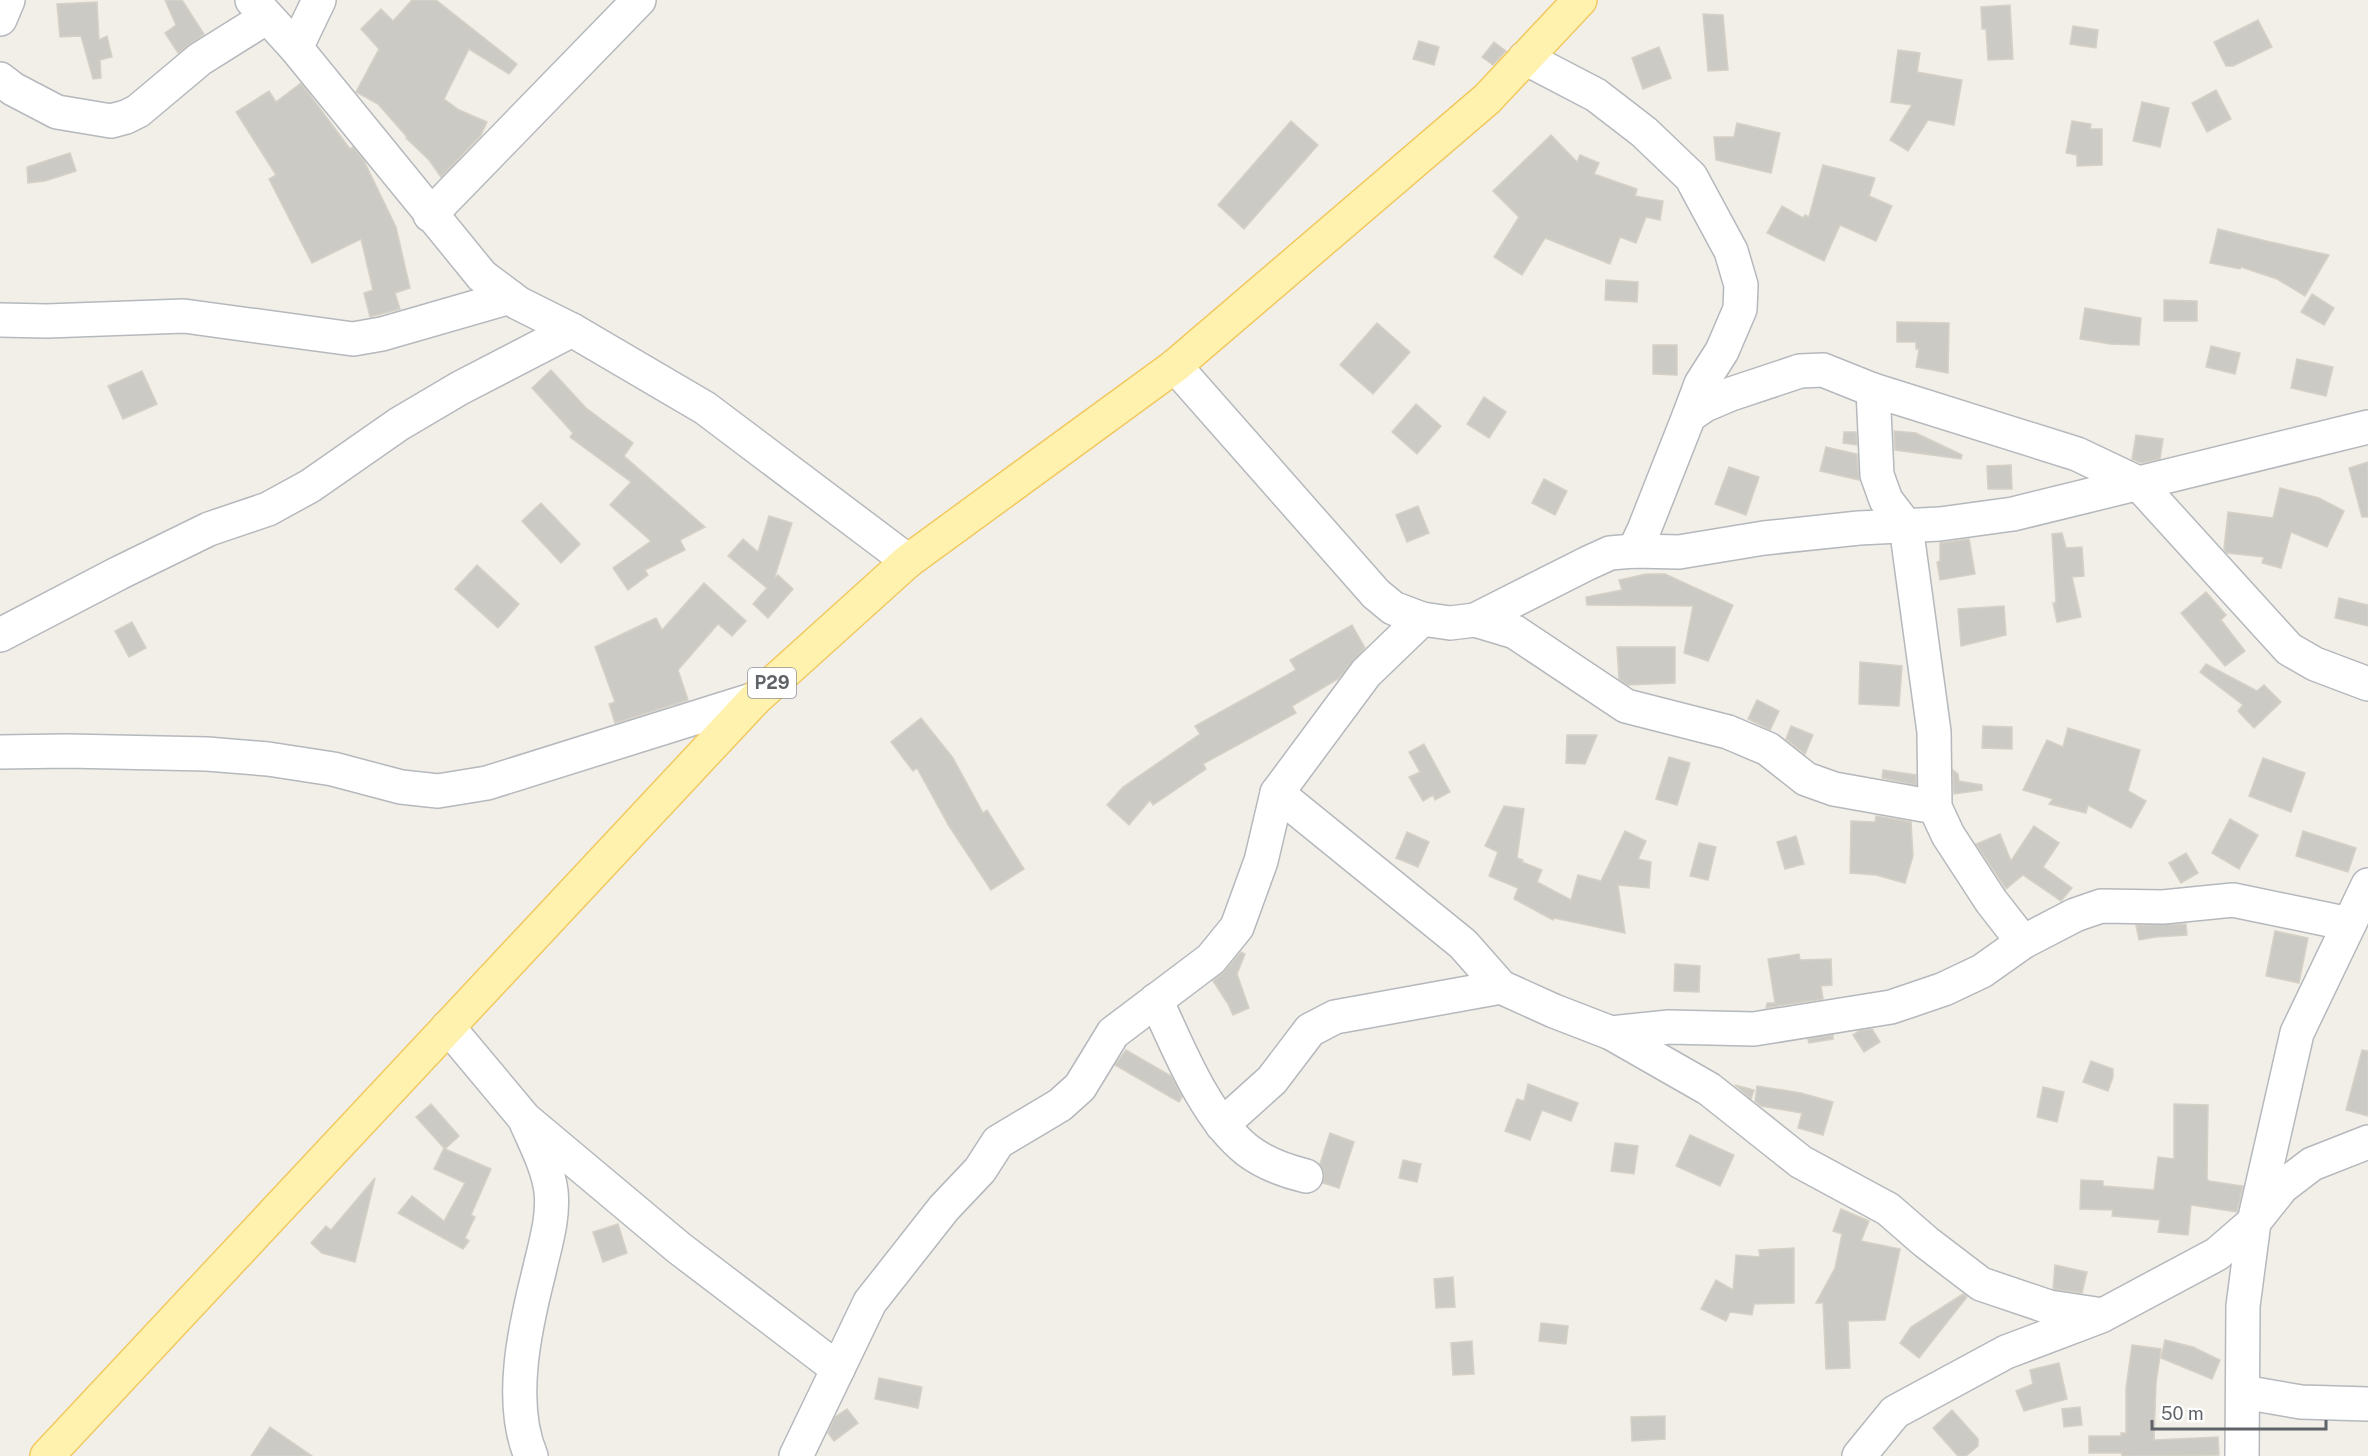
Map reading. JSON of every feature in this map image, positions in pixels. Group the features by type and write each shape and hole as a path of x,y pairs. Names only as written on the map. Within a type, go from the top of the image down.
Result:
{"main road":[{"name":"P29","path":"47,1456 755,699 908,561 1175,366 1487,99 1580,0"}],"street":[{"path":"0,19 8,0"},
{"path":"296,48 319,0"},
{"path":"430,215 639,0"},
{"path":"0,79 13,89 57,112 111,121 126,117 138,111 260,8 296,48 482,276 510,297 572,330 705,408 908,561"},
{"path":"1525,58 1596,96 1644,132 1691,177 1731,250 1741,285 1740,309 1722,351 1701,384 1634,551"},
{"path":"0,320 46,321 184,316 353,339 382,334 510,297"},
{"path":"0,635 209,529 268,509 310,486 399,424 460,388 572,330"},
{"path":"1175,366 1376,594 1394,608 1422,619 1450,623 1475,620 1610,553 1679,552 1764,538 1859,528 1940,524 2013,514 2368,427"},
{"path":"1689,416 1705,405 1731,394 1800,371 1823,370 1873,390 2077,454 2138,483 2289,649 2314,664 2368,684"},
{"path":"1873,390 1877,475 1886,500 1906,526 1934,732 1935,807 1955,845 1991,901 2023,942"},
{"path":"796,1456 870,1302 945,1208 980,1170 998,1142 1060,1105 1080,1087 1113,1033 1211,959 1237,927 1261,861 1277,793 1366,672 1422,619"},
{"path":"1475,620 1515,632 1626,706 1728,732 1768,749 1806,779 1834,789 1935,807"},
{"path":"0,752 195,753 268,759 333,769 401,787 438,791 487,783 755,699"},
{"path":"1277,793 1463,944 1501,987 1554,1011 1611,1032 1709,1089 1801,1161 1888,1209 1926,1242 1981,1284 2049,1307 2103,1315"},
{"path":"2242,1456 2243,1306 2254,1222 2297,1034 2368,885"},
{"path":"1611,1032 1669,1027 1754,1029 1891,1007 1944,989 1982,971 2023,942 2075,915 2101,906 2163,907 2233,900 2349,924"},
{"path":"1222,1125 1272,1080 1310,1030 1335,1017 1501,987"},
{"path":"1156,1000 1186,1065 1222,1125 1247,1150 1283,1170 1306,1176"},
{"path":"448,1027 525,1119 679,1248 838,1369"},
{"path":"525,1119 543,1160 551,1190 550,1225 536,1282 523,1354 519,1400 527,1446 531,1456"},
{"path":"1859,1456 1895,1412 2006,1352 2103,1315 2217,1254 2254,1222 2282,1187 2312,1164 2368,1142"},
{"path":"2242,1392 2301,1402 2368,1404"}],"building":[{"path":"165,0 182,0 204,34 178,53 165,33 176,25"},
{"path":"412,0 436,0 517,64 509,74 469,49 444,99 459,110 487,122 481,135 441,177 429,160 406,138 378,104 356,92 379,49 361,29 381,9 393,21"},
{"path":"97,2 99,40 107,36 112,57 100,60 101,78 93,79 81,36 60,37 57,4"},
{"path":"2010,5 2013,59 1988,60 1986,29 1982,29 1981,7"},
{"path":"1703,14 1723,15 1728,70 1708,71"},
{"path":"2258,20 2272,47 2233,66 2226,66 2214,42"},
{"path":"2073,26 2098,30 2096,48 2070,44"},
{"path":"1419,41 1439,47 1434,65 1413,59"},
{"path":"1494,42 1506,51 1493,65 1482,57"},
{"path":"1659,47 1671,78 1643,89 1632,58"},
{"path":"1898,50 1920,53 1917,72 1962,80 1954,125 1928,120 1908,151 1890,140 1912,105 1891,102"},
{"path":"301,83 350,149 353,147 364,161 396,227 410,288 395,293 400,309 370,317 364,293 373,290 361,239 312,263 269,179 276,175 236,112 269,91 276,102"},
{"path":"2216,90 2231,119 2207,132 2192,103"},
{"path":"2142,102 2169,108 2160,147 2133,141"},
{"path":"1291,121 1318,145 1244,229 1218,205"},
{"path":"2072,121 2091,124 2090,129 2102,129 2102,165 2077,166 2077,155 2066,153"},
{"path":"1737,123 1780,133 1771,173 1716,160 1714,137 1734,137"},
{"path":"1551,135 1577,162 1580,155 1599,163 1594,174 1637,189 1635,196 1663,201 1660,220 1646,217 1636,243 1620,237 1610,264 1545,238 1522,275 1494,257 1519,217 1493,191"},
{"path":"70,153 76,171 45,181 28,183 27,167"},
{"path":"1823,165 1875,178 1869,196 1892,206 1876,241 1840,225 1824,261 1767,233 1782,206 1803,218 1805,215 1809,217"},
{"path":"2218,229 2329,255 2305,296 2277,279 2241,267 2240,269 2210,263"},
{"path":"1606,280 1638,282 1637,302 1605,300"},
{"path":"2312,294 2334,308 2324,325 2301,312"},
{"path":"2164,300 2197,301 2197,321 2164,321"},
{"path":"2085,308 2141,318 2139,345 2110,344 2080,339"},
{"path":"1897,322 1949,323 1948,373 1916,367 1919,349 1916,349 1916,342 1897,342"},
{"path":"1377,323 1410,352 1373,394 1340,365"},
{"path":"1653,345 1677,345 1677,375 1653,374"},
{"path":"2211,346 2240,353 2235,374 2206,367"},
{"path":"2297,359 2333,367 2326,396 2291,388"},
{"path":"551,370 586,408 633,443 624,456 705,527 680,540 685,550 645,570 648,575 628,590 613,568 651,541 610,505 631,482 570,437 573,433 532,388"},
{"path":"142,371 157,404 123,419 108,386"},
{"path":"1484,397 1506,412 1489,438 1467,424"},
{"path":"1416,404 1441,426 1417,454 1392,432"},
{"path":"1894,431 1916,433 1962,455 1961,459 1895,450"},
{"path":"1844,432 1856,432 1857,445 1843,443"},
{"path":"2136,435 2163,439 2160,459 2141,463 2132,459"},
{"path":"1826,447 1857,454 1859,480 1820,471"},
{"path":"2368,462 2368,517 2362,517 2349,468"},
{"path":"2011,465 2012,489 1988,489 1987,466"},
{"path":"1729,467 1759,477 1746,515 1715,504"},
{"path":"1544,479 1567,491 1555,515 1532,503"},
{"path":"2280,488 2319,498 2344,511 2327,547 2291,532 2281,568 2262,563 2264,557 2227,553 2224,549 2228,512 2273,518"},
{"path":"541,503 580,544 561,563 522,521"},
{"path":"1418,506 1429,533 1407,542 1396,515"},
{"path":"769,516 792,523 774,579 778,575 793,589 768,618 753,604 767,588 728,556 743,539 758,552"},
{"path":"2062,533 2066,548 2082,547 2084,576 2072,577 2081,617 2057,622 2053,603 2056,603 2052,534"},
{"path":"1969,539 1975,574 1940,580 1937,562 1940,561 1940,543"},
{"path":"477,565 519,604 498,628 455,589"},
{"path":"1646,574 1665,574 1733,605 1708,661 1684,653 1693,606 1587,605 1586,597 1622,590 1619,580"},
{"path":"704,583 746,621 732,636 718,624 678,670 688,700 615,723 609,704 615,702 595,647 656,618 662,630"},
{"path":"2206,592 2226,615 2221,620 2245,651 2225,666 2181,613"},
{"path":"2339,598 2368,605 2368,626 2335,618"},
{"path":"2004,606 2006,635 1961,646 1958,609"},
{"path":"132,622 146,648 129,657 115,631"},
{"path":"1352,625 1365,648 1338,679 1292,706 1296,713 1203,764 1206,769 1153,805 1150,800 1129,825 1107,805 1123,787 1200,734 1195,726 1296,670 1290,660"},
{"path":"1617,647 1675,647 1675,683 1628,685 1619,679"},
{"path":"1860,662 1902,666 1899,706 1859,704"},
{"path":"2206,664 2257,691 2264,685 2281,702 2254,728 2238,711 2243,705 2200,672"},
{"path":"1757,700 1779,711 1770,730 1748,719"},
{"path":"921,718 953,758 983,813 987,810 1024,869 991,890 949,826 917,768 913,771 891,742"},
{"path":"1791,726 1813,735 1805,754 1786,739"},
{"path":"1983,726 2012,727 2012,749 1982,748"},
{"path":"2068,728 2140,750 2128,791 2146,801 2131,828 2088,805 2086,813 2049,804 2053,799 2023,790 2047,740 2063,747"},
{"path":"1567,735 1597,735 1585,764 1566,763"},
{"path":"1424,744 1450,792 1435,800 1433,795 1423,801 1409,777 1420,772 1409,752"},
{"path":"1669,757 1690,763 1677,805 1656,799"},
{"path":"2263,758 2305,773 2291,812 2249,796"},
{"path":"1883,770 1916,775 1916,785 1882,778"},
{"path":"1953,770 1958,774 1959,781 1982,785 1982,790 1954,794"},
{"path":"1504,806 1524,809 1517,858 1542,870 1537,882 1571,900 1578,875 1601,881 1625,831 1646,841 1638,859 1651,862 1649,888 1618,885 1625,933 1554,918 1553,920 1514,899 1518,888 1489,876 1498,852 1485,846"},
{"path":"1876,816 1911,822 1913,856 1905,883 1876,875 1850,873 1851,821 1875,822"},
{"path":"2230,819 2258,835 2239,869 2212,853"},
{"path":"2034,826 2059,843 2043,867 2072,888 2061,901 2023,875 2006,889 1976,844 2000,834 2011,861"},
{"path":"2303,831 2356,848 2348,872 2296,856"},
{"path":"1407,832 1429,842 1418,867 1396,858"},
{"path":"1796,836 1804,864 1785,869 1777,842"},
{"path":"1699,843 1716,847 1708,880 1690,876"},
{"path":"2186,853 2198,873 2181,883 2169,863"},
{"path":"2186,924 2187,935 2139,940 2136,925"},
{"path":"2275,931 2308,938 2299,983 2266,976"},
{"path":"1241,952 1245,954 1237,974 1249,1008 1233,1015 1213,981"},
{"path":"1799,954 1800,960 1831,959 1832,985 1821,986 1823,999 1766,1008 1767,1003 1775,1003 1768,959"},
{"path":"1675,964 1700,966 1699,992 1674,991"},
{"path":"1872,1029 1880,1042 1864,1052 1853,1035 1859,1031"},
{"path":"1833,1035 1833,1039 1809,1043 1808,1039"},
{"path":"1126,1050 1171,1076 1182,1097 1179,1102 1115,1065"},
{"path":"2362,1050 2368,1051 2368,1116 2346,1110"},
{"path":"2091,1061 2113,1069 2108,1091 2083,1082"},
{"path":"1528,1084 1578,1103 1571,1121 1542,1110 1530,1140 1505,1131 1517,1099 1524,1101"},
{"path":"1735,1085 1754,1090 1751,1099"},
{"path":"1757,1086 1801,1093 1833,1102 1823,1135 1798,1128 1802,1113 1761,1106 1755,1101"},
{"path":"2043,1087 2064,1092 2057,1122 2037,1117"},
{"path":"431,1104 459,1136 445,1149 491,1169 471,1215 475,1217 465,1238 469,1241 463,1249 398,1213 412,1196 444,1221 465,1183 434,1169 444,1148 416,1117"},
{"path":"2174,1104 2208,1105 2207,1179 2243,1186 2237,1212 2191,1205 2188,1235 2158,1232 2160,1220 2112,1216 2113,1210 2080,1209 2081,1180 2103,1181 2103,1186 2154,1190 2158,1157 2174,1159"},
{"path":"1330,1133 1354,1142 1339,1188 1323,1183 1324,1172 1320,1164"},
{"path":"1690,1135 1734,1155 1720,1186 1676,1166"},
{"path":"1615,1143 1638,1146 1634,1174 1611,1171"},
{"path":"1403,1160 1421,1164 1417,1182 1399,1178"},
{"path":"375,1178 355,1262 322,1253 311,1243 326,1226 331,1230"},
{"path":"1841,1209 1869,1221 1861,1241 1900,1249 1885,1320 1848,1321 1850,1368 1826,1369 1823,1303 1816,1303 1835,1268 1842,1234 1833,1231"},
{"path":"618,1224 627,1253 603,1262 593,1232"},
{"path":"1794,1248 1794,1303 1754,1304 1752,1315 1730,1312 1726,1321 1701,1309 1716,1280 1733,1290 1736,1255 1760,1257 1759,1250"},
{"path":"2055,1265 2087,1272 2082,1293 2053,1289"},
{"path":"1453,1277 1455,1307 1436,1308 1434,1279"},
{"path":"1963,1294 1967,1297 1919,1358 1900,1343 1911,1327"},
{"path":"1541,1323 1568,1326 1566,1344 1539,1341"},
{"path":"2165,1340 2193,1347 2220,1360 2212,1379 2161,1358"},
{"path":"1472,1341 1474,1374 1453,1375 1451,1343"},
{"path":"2132,1345 2161,1349 2156,1383 2154,1440 2218,1437 2219,1455 2122,1456 2122,1453 2089,1453 2089,1436 2121,1436 2121,1433 2126,1433 2126,1388"},
{"path":"2059,1363 2067,1399 2024,1411 2016,1391 2033,1384 2030,1370"},
{"path":"879,1378 922,1387 918,1408 875,1399"},
{"path":"2080,1407 2082,1425 2064,1427 2062,1409"},
{"path":"847,1409 858,1423 834,1441 828,1433 835,1417"},
{"path":"1952,1410 1978,1439 1978,1446 1966,1456 1958,1456 1933,1428"},
{"path":"1665,1416 1665,1439 1632,1441 1631,1417"},
{"path":"270,1427 312,1456 251,1456"}]}
